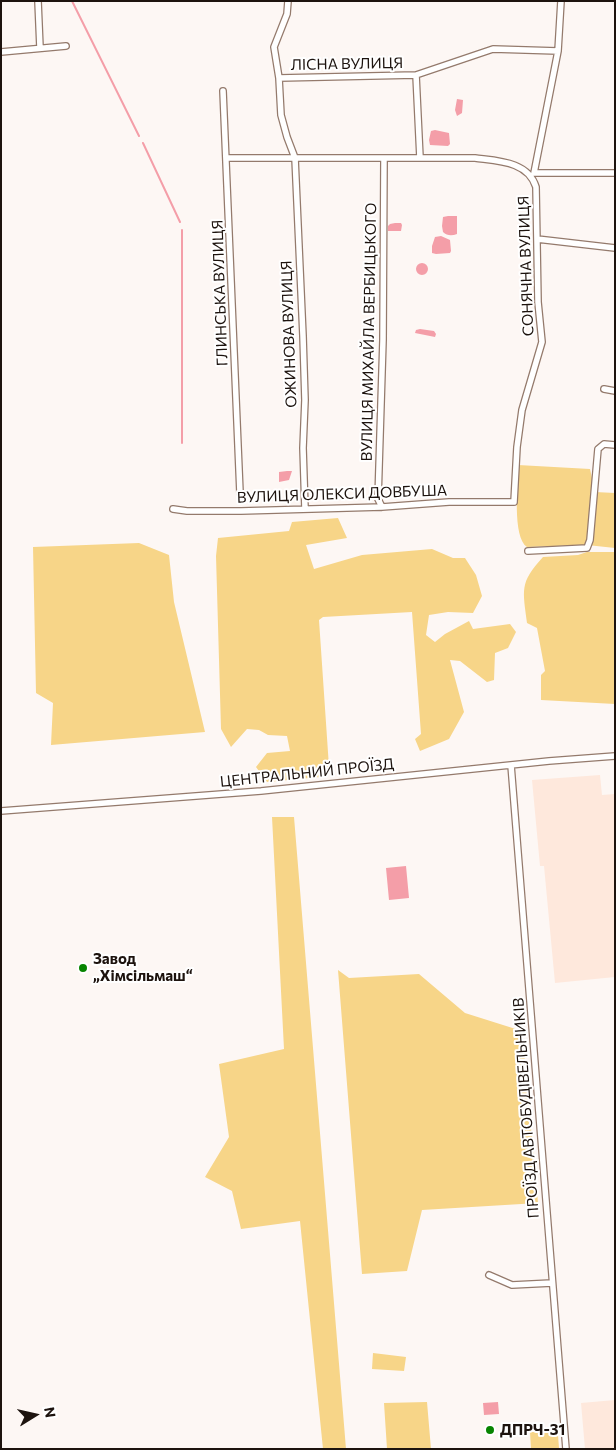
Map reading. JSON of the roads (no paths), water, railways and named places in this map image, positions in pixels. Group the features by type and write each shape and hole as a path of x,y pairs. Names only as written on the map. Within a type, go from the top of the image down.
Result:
{"street":[{"path":"38,1 40,48"},
{"path":"288,1 287,14 274,47 279,78 281,114 294,158"},
{"path":"532,174 558,52 561,1"},
{"path":"1,52 66,46"},
{"name":"ЛІСНА ВУЛИЦЯ","path":"279,78 416,75 493,49 558,52"},
{"name":"ЛІСНА ВУЛИЦЯ","path":"416,75 420,158"},
{"name":"ГЛИНСЬКА ВУЛИЦЯ","path":"223,91 240,493"},
{"name":"СОНЯЧНА ВУЛИЦЯ","path":"227,158 475,158 514,165 532,174 615,173"},
{"name":"ОЖИНОВА ВУЛИЦЯ","path":"294,158 303,336 305,509"},
{"name":"ВУЛИЦЯ МИХАЙЛА ВЕРБИЦЬКОГО","path":"382,507 378,499 378,490 383,350 384,158"},
{"name":"СОНЯЧНА ВУЛИЦЯ","path":"514,502 517,447 522,410 542,342 538,302 536,186 532,174"},
{"path":"538,239 615,248"},
{"path":"604,389 615,391"},
{"path":"528,550 587,548 590,540 598,449 604,444 615,445"},
{"name":"ВУЛИЦЯ ОЛЕКСИ ДОВБУША","path":"172,509 187,511 241,511 382,507 449,502 514,502"},
{"name":"ЦЕНТРАЛЬНИЙ ПРОЇЗД","path":"1,811 261,791 615,756"},
{"name":"ПРОЇЗД АВТОБУДІВЕЛЬНИКІВ","path":"510,765 566,1449"},
{"path":"489,1275 512,1285 552,1283"}],"waterway":[{"path":"72,1 139,136"},
{"path":"143,143 180,222"},
{"path":"182,230 182,443"}],"place":[{"name":"Завод „Хімсільмаш“","path":"83,968"},
{"name":"ДПРЧ-31","path":"490,1430"}]}
